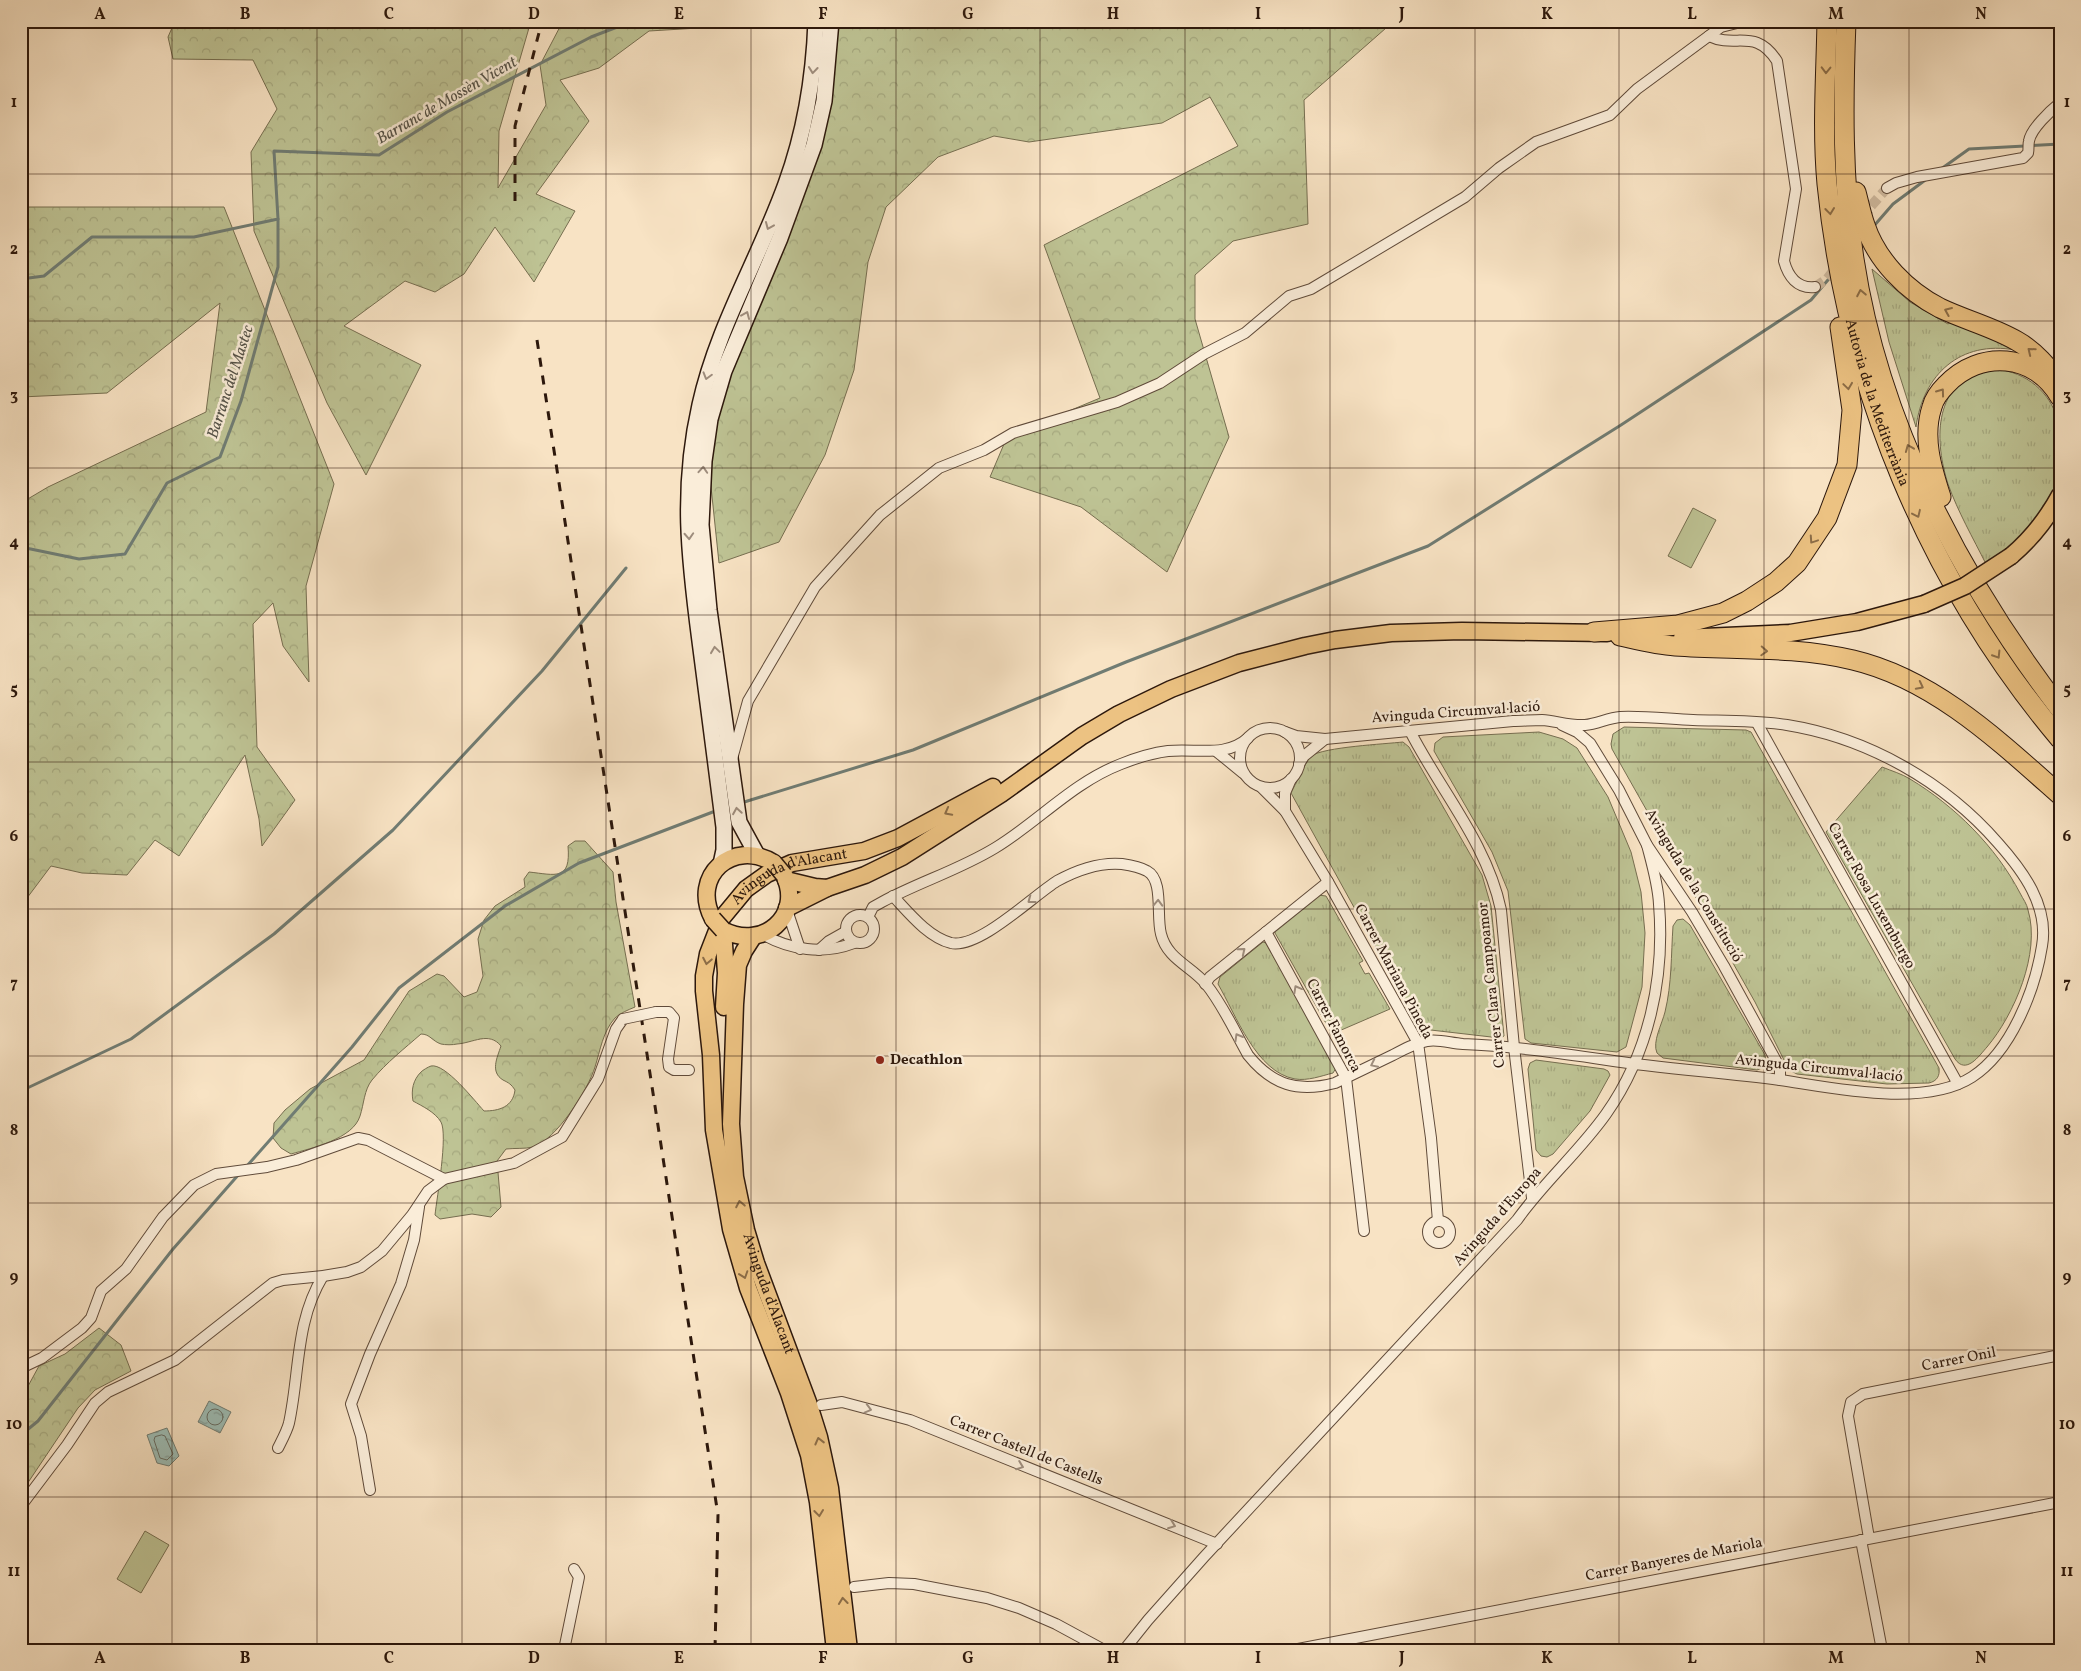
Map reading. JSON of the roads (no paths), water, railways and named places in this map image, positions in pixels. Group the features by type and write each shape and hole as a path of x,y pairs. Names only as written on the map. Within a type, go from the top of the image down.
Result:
{"highway":[{"name":"Autovia de la Mediterrània","path":"1827,21 1825,140 1827,183 1838,268 1870,399 1890,450 1944,568 2009,674 2060,739"},
{"name":"Autovia de la Mediterrània","path":"1846,21 1844,166 1854,260 1867,324 1894,412 1938,517 1959,556 2002,630 2060,709"},
{"path":"1844,115 1852,141 1855,189 1865,226 1881,256 1898,277 1918,294 1939,308 2017,341 2048,366 2060,383"},
{"path":"1594,632 1678,625 1723,613 1747,601 1776,582 1797,563 1812,542 1827,518 1839,488 1847,465 1851,437 1852,410 1836,299 1838,268"},
{"path":"1959,556 1955,533 1931,466 1928,442 1932,405 1940,391 1951,379 1968,367 1998,360 2013,362 2035,371 2056,390 2060,397"},
{"path":"1594,632 1673,646 1810,652 1853,660 1893,673 1926,689 1967,717 2060,795"}],"main road":[{"path":"721,864 724,826 690,559 687,506 690,462 700,404 711,363 786,185 801,139 812,75 816,21"},
{"path":"827,888 815,887 781,873 756,855 739,822 709,610 701,525 706,439 724,371 780,238 814,145 824,101 831,21"},
{"path":"787,909 827,888 865,875 902,857 1001,794 1082,736 1119,714 1201,677 1239,663 1335,640 1391,633 1462,631 1594,632 1685,638 1790,633 1857,622 1924,604 1965,586 2024,545 2039,529 2060,496"},
{"name":"Avinguda d'Alacant","path":"835,1650 818,1502 809,1455 792,1402 735,1248 714,1130 704,976 708,954 716,930 736,900 757,880 792,863 864,851 898,838 981,795 1082,736"},
{"path":"756,855 738,855 721,864 711,875 706,890 707,905 718,924 737,936 758,936 777,925 787,909 789,898 781,873"},
{"name":"Avinguda d'Alacant","path":"718,924 726,973 720,1060 719,1159"},
{"name":"Avinguda d'Alacant","path":"758,936 744,951 738,965 732,1055 731,1132 735,1177 746,1230 756,1263 808,1402 819,1437 830,1488 849,1650"}],"street":[{"path":"730,765 748,702 815,587 880,515 939,468 984,450 1012,433 1118,402 1160,383 1204,354 1245,333 1289,296 1311,288 1465,197 1498,168 1536,142 1610,115 1637,89 1721,27 1741,22 1757,21"},
{"path":"1805,21 1904,23 1920,21"},
{"path":"1709,36 1716,40 1742,39 1759,43 1777,61 1796,188 1784,261 1790,277 1796,283 1808,288 1815,287"},
{"path":"1888,188 1902,180 1917,176 2023,158 2028,153 2029,141 2034,132 2051,110 2060,103"},
{"name":"Avinguda Circumval·lació","path":"894,896 914,919 943,940 954,944 967,942 997,926 1044,890 1069,875 1099,865 1128,865 1148,871 1158,884 1157,908 1161,937 1172,956 1206,984 1248,1055 1256,1065 1278,1082 1301,1087 1335,1083 1418,1043 1439,1040 1455,1044 1514,1046 1634,1064 1780,1080 1811,1086 1894,1094 1920,1094 1940,1091 1972,1078 1998,1052 2029,999 2044,935 2037,902 2027,880 1987,830 1959,804 1926,780 1861,745 1825,733 1757,722 1617,717 1586,725 1559,724 1543,720 1520,721 1325,740 1296,736 1285,732"},
{"name":"Carrer Rosa Luxemburgo","path":"1757,722 1958,1084"},
{"name":"Avinguda de la Constitució","path":"1559,724 1577,732 1590,743 1619,790 1647,845 1684,899 1724,966 1780,1068 1780,1080"},
{"path":"868,917 873,907 947,874 990,851 1025,828 1072,790 1120,764 1149,754 1168,751 1193,750 1216,752 1238,746 1259,729 1270,727 1285,732 1295,741 1299,751 1299,765"},
{"name":"Carrer Clara Campoamor","path":"1410,731 1481,853 1494,881 1501,910 1514,1046 1532,1198"},
{"path":"1245,775 1240,762 1240,752 1248,738"},
{"path":"1285,811 1285,793 1304,756 1325,740"},
{"path":"1216,752 1255,784 1262,787 1272,788 1285,784 1293,777"},
{"name":"Carrer Mariana Pineda","path":"1255,784 1265,790 1285,811 1328,882 1418,1043 1431,1138 1438,1221"},
{"name":"Avinguda d'Europa","path":"1124,1650 1148,1620 1217,1544 1517,1220 1532,1198 1566,1162 1606,1114 1634,1064 1655,1000 1659,970 1659,904 1656,880 1647,845"},
{"path":"1206,984 1210,977 1328,882"},
{"path":"787,909 800,949"},
{"path":"758,936 800,949 836,949 854,943 867,942 873,934 874,925 868,917 859,915 850,918 847,922 845,932 854,943"},
{"path":"819,950 829,941 845,932"},
{"name":"Carrer Famorca","path":"1266,932 1346,1078 1364,1231"},
{"path":"21,1506 67,1445 86,1414 108,1392 175,1360 273,1284 283,1280 347,1272 361,1267 394,1238 428,1191 444,1178 514,1163 562,1137 598,1079 616,1029 623,1018 656,1012 669,1012 674,1018 667,1064 674,1070 689,1070"},
{"path":"21,1368 42,1358 82,1328 91,1318 101,1290 126,1269 168,1212 194,1185 216,1174 267,1167 296,1160 358,1138 368,1140 444,1178"},
{"path":"370,1490 362,1436 351,1404 370,1354 401,1284 414,1240 420,1203"},
{"path":"278,1448 288,1424 303,1324 314,1290 323,1276"},
{"name":"Carrer Onil","path":"1865,1539 1848,1416 1851,1402 1863,1394 2060,1355"},
{"name":"Carrer Castell de Castells","path":"821,1404 842,1402 910,1420 1217,1544"},
{"name":"Carrer Banyeres de Mariola","path":"1293,1650 2060,1502"},
{"path":"1865,1539 1882,1650"},
{"path":"564,1650 579,1577 574,1569"},
{"path":"854,1587 889,1583 914,1584 987,1598 1019,1608 1056,1624 1104,1650"},
{"path":"2053,1650 2060,1648"}],"water":[{"path":"209,1401 231,1412 220,1433 198,1422"},
{"path":"167,1428 179,1456 169,1466 157,1463 147,1435"}],"waterway":[{"name":"Barranc de Mossèn Vicent","path":"21,279 44,276 92,237 194,237 278,219 274,151 379,155 447,112 591,37 633,21"},
{"path":"1941,169 1969,149 2060,144"},
{"path":"1873,227 1893,204 1928,178"},
{"name":"Barranc del Mastec","path":"21,547 79,559 125,554 167,483 220,457 241,401 278,267 278,219"},
{"path":"741,803 913,750 1126,662 1428,546 1621,425 1811,300 1833,274"},
{"path":"21,1091 131,1039 274,934 393,830 542,671 626,568"},
{"path":"246,1167 352,1047 399,988 505,906 579,863 718,810"},
{"path":"21,1435 38,1421 173,1249 240,1173"}],"tunnel":[{"path":"1864,219 1871,206 1887,188"},
{"path":"1815,287 1827,279 1839,264"}],"railway":[{"path":"515,201 515,126 542,21"},
{"path":"537,340 718,1515 715,1650"}],"place":[{"name":"Decathlon","path":"880,1060"}]}
